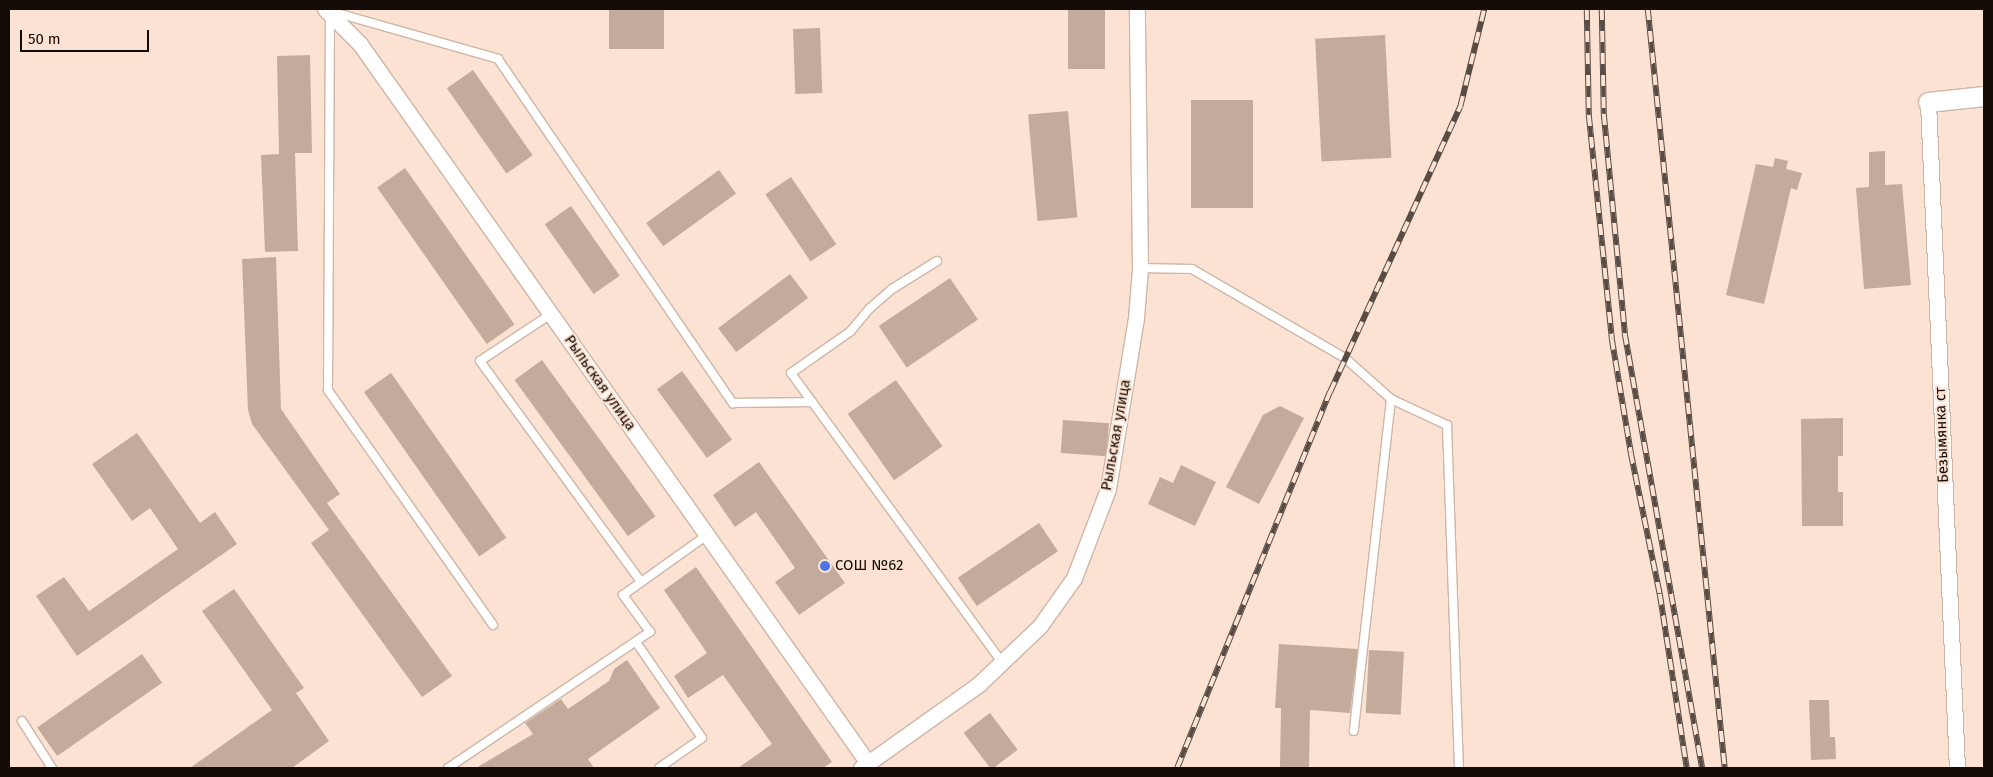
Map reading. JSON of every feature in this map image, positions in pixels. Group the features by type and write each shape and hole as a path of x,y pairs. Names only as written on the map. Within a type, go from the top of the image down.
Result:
{"street":[{"name":"Рыльская улица","path":"328,10 360,44 706,535 864,766 979,684 1040,626 1074,578 1108,489 1136,318 1140,268 1137,9"},
{"path":"1928,102 1984,96"},
{"name":"Безымянка ст","path":"1928,102 1957,768"}],"lane":[{"path":"493,625 328,390 328,10 498,59 734,403 812,402"},
{"path":"937,261 892,289 870,308 851,331 791,374 1002,662"},
{"path":"1140,268 1192,270 1345,358 1391,399 1447,425 1459,768"},
{"path":"551,314 480,361 641,582"},
{"path":"1354,731 1391,399"},
{"path":"448,768 650,632 623,595 706,535"},
{"path":"636,642 702,738 659,768"},
{"path":"22,721 52,768"}],"building":[{"path":"609,9 664,9 664,49 609,49"},
{"path":"1068,9 1105,9 1105,69 1068,69"},
{"path":"820,28 822,93 795,94 793,29"},
{"path":"1385,35 1391,158 1322,161 1315,39"},
{"path":"310,55 312,153 295,153 298,251 265,252 261,155 279,154 277,56"},
{"path":"473,70 533,155 506,174 447,88"},
{"path":"1191,100 1253,100 1253,208 1191,208"},
{"path":"1068,111 1077,218 1037,221 1028,114"},
{"path":"1885,151 1885,185 1902,184 1911,285 1864,289 1856,188 1869,187 1869,152"},
{"path":"1775,158 1788,161 1786,169 1802,173 1797,190 1791,188 1764,304 1726,295 1756,164 1773,167"},
{"path":"405,168 515,324 487,344 377,188"},
{"path":"719,170 736,193 663,246 646,223"},
{"path":"791,177 836,244 811,261 765,194"},
{"path":"571,206 620,276 594,294 545,224"},
{"path":"276,257 281,409 340,494 327,503 452,676 422,697 311,543 329,530 252,424 248,410 242,259"},
{"path":"790,274 808,298 736,352 718,328"},
{"path":"950,278 978,319 907,368 879,326"},
{"path":"542,360 655,516 628,536 514,380"},
{"path":"682,371 732,440 707,458 657,389"},
{"path":"391,373 506,538 479,557 364,392"},
{"path":"896,380 942,446 894,480 848,414"},
{"path":"1280,406 1304,418 1259,504 1226,487 1263,415"},
{"path":"1843,418 1843,456 1838,456 1838,492 1843,492 1843,526 1802,526 1801,419"},
{"path":"1063,420 1109,423 1107,456 1061,453"},
{"path":"137,433 200,523 215,512 237,544 77,656 36,596 64,577 89,611 178,549 150,508 132,521 92,464"},
{"path":"759,462 845,583 799,615 775,582 795,568 756,512 735,527 713,495"},
{"path":"1181,465 1216,482 1195,526 1148,504 1160,477 1173,483"},
{"path":"1039,523 1058,551 977,606 958,578"},
{"path":"696,567 832,762 823,768 738,768 772,744 723,675 688,698 674,676 707,653 664,590"},
{"path":"234,589 304,688 296,693 329,741 292,768 190,768 272,710 202,611"},
{"path":"1279,644 1358,649 1350,713 1310,710 1309,768 1280,768 1281,708 1275,708"},
{"path":"1369,650 1404,652 1401,715 1366,713"},
{"path":"142,654 162,683 57,756 37,727"},
{"path":"627,660 660,708 588,759 594,768 476,768 533,734 525,723 561,699 568,709 609,681 614,669"},
{"path":"1809,700 1829,700 1830,737 1835,737 1836,759 1811,760"},
{"path":"990,713 1018,750 993,768 990,768 964,733"}],"railway":[{"path":"1177,768 1330,392 1460,107 1484,9"},
{"path":"1587,9 1589,115 1612,339 1631,453 1660,594 1687,768"},
{"path":"1602,9 1604,114 1625,334 1702,768"},
{"path":"1648,9 1725,768"}],"place":[{"name":"СОШ №62","path":"825,566"}]}
